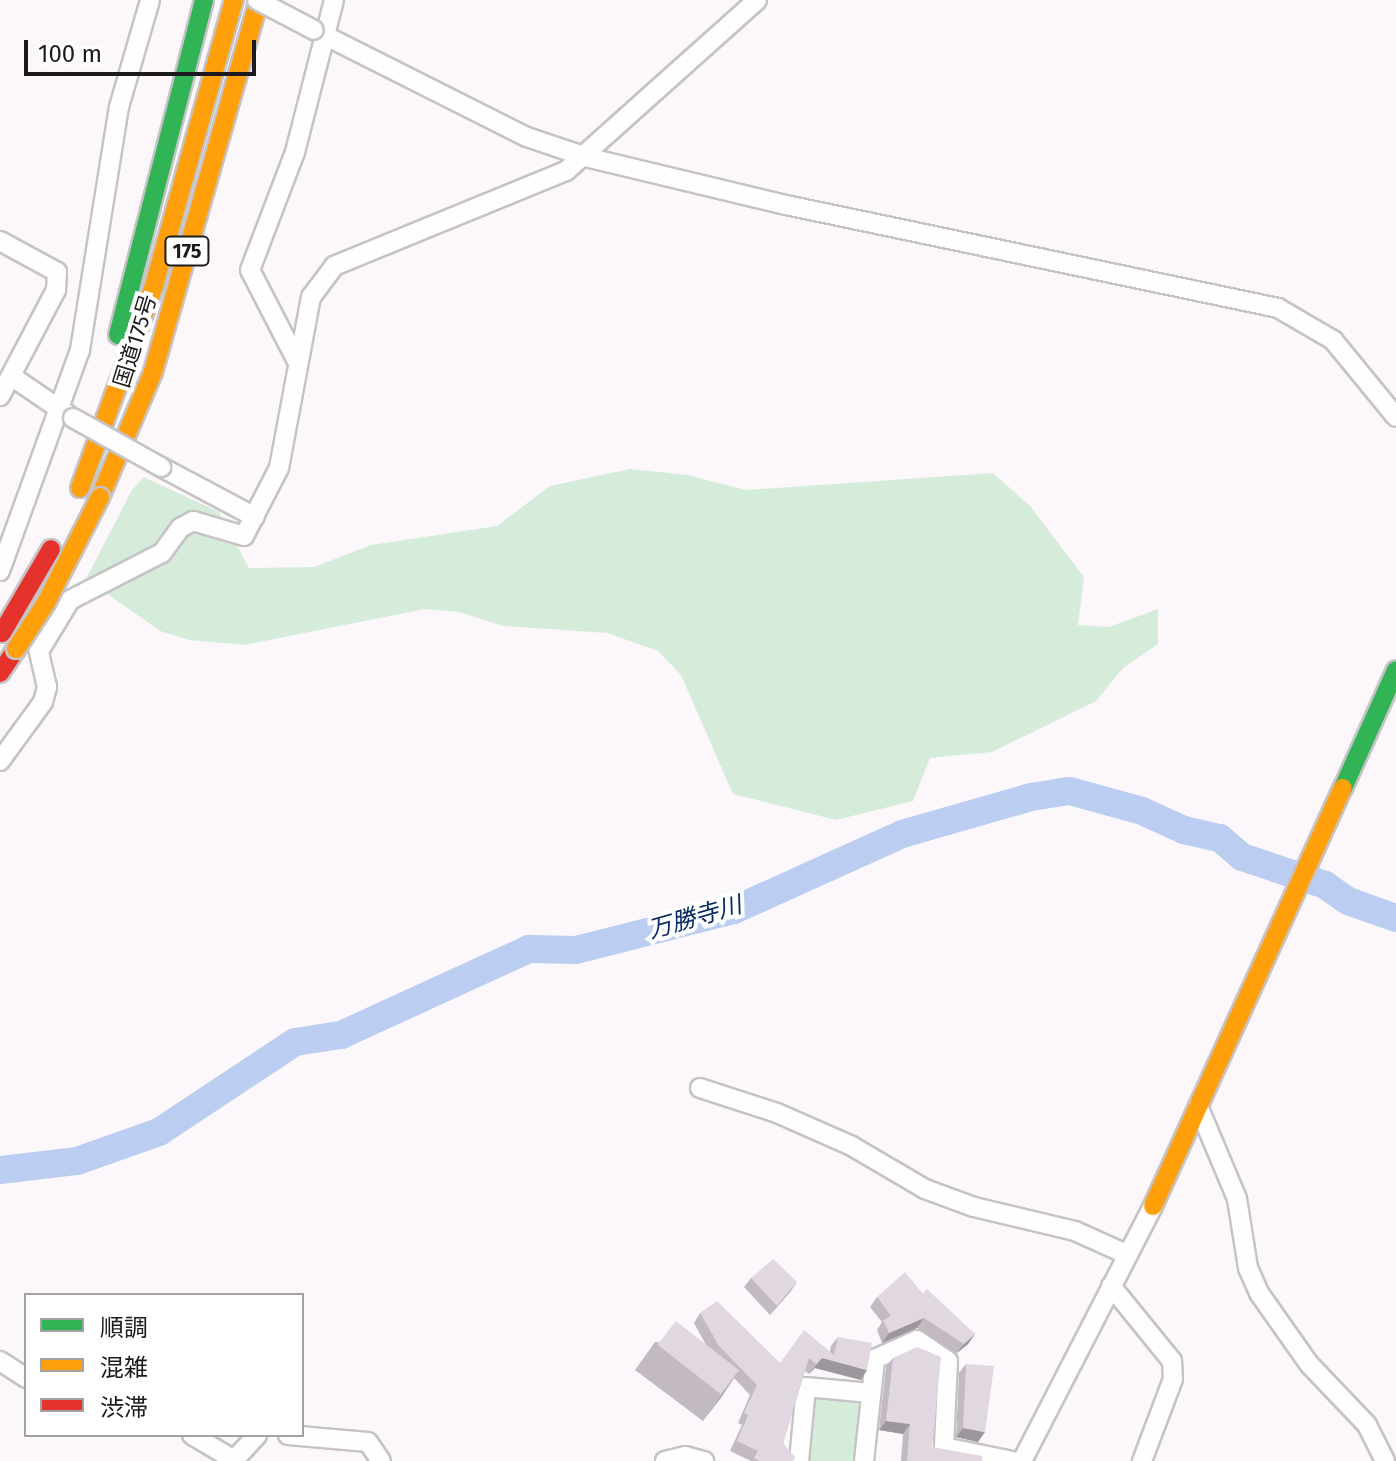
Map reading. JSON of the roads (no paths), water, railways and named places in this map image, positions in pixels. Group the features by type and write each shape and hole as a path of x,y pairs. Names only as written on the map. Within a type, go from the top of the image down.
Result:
{"main road":[{"path":"93,456 150,201 204,0"},
{"name":"国道175号","path":"0,636 80,488 93,456 154,286 234,0"},
{"name":"国道175号","path":"0,673 46,603 134,422 153,372 258,0"},
{"path":"134,422 167,364 278,0"},
{"path":"1153,1206 1396,670"}],"street":[{"path":"0,571 42,448 65,413 80,350 119,107 150,0"},
{"path":"258,0 320,35 527,137 586,157 786,205 1278,308 1333,340 1396,417"},
{"path":"297,361 250,270 295,152 320,35 334,0"},
{"path":"0,761 43,702 47,687 39,651 70,600 162,553 180,528 193,521 244,536 279,468 311,297 334,266 566,171 586,157 757,0"},
{"path":"0,241 57,272 56,290 0,396"},
{"path":"11,376 65,413 255,517"},
{"path":"0,628 39,651"},
{"path":"700,1088 839,1140 925,1189 974,1207 1075,1231 1126,1254"},
{"path":"1198,1106 1237,1199 1248,1268 1259,1293 1309,1364 1367,1425 1385,1461"},
{"path":"1022,1461 1153,1206"},
{"path":"1111,1286 1172,1361 1173,1379 1142,1461"},
{"path":"864,1461 875,1359 917,1340 948,1361 944,1447 1012,1461"},
{"path":"0,1361 24,1377"},
{"path":"799,1461 806,1387 871,1393"},
{"path":"304,1436 368,1442 381,1461"},
{"path":"195,1437 235,1460 255,1437"},
{"path":"665,1461 685,1456 704,1461"}],"waterway":[{"name":"万勝寺川","path":"0,1170 77,1161 159,1132 295,1042 341,1035 529,949 576,950 734,910 902,834 1031,797 1070,791 1142,811 1184,830 1220,838 1242,857 1325,885 1348,901 1396,918"}]}
